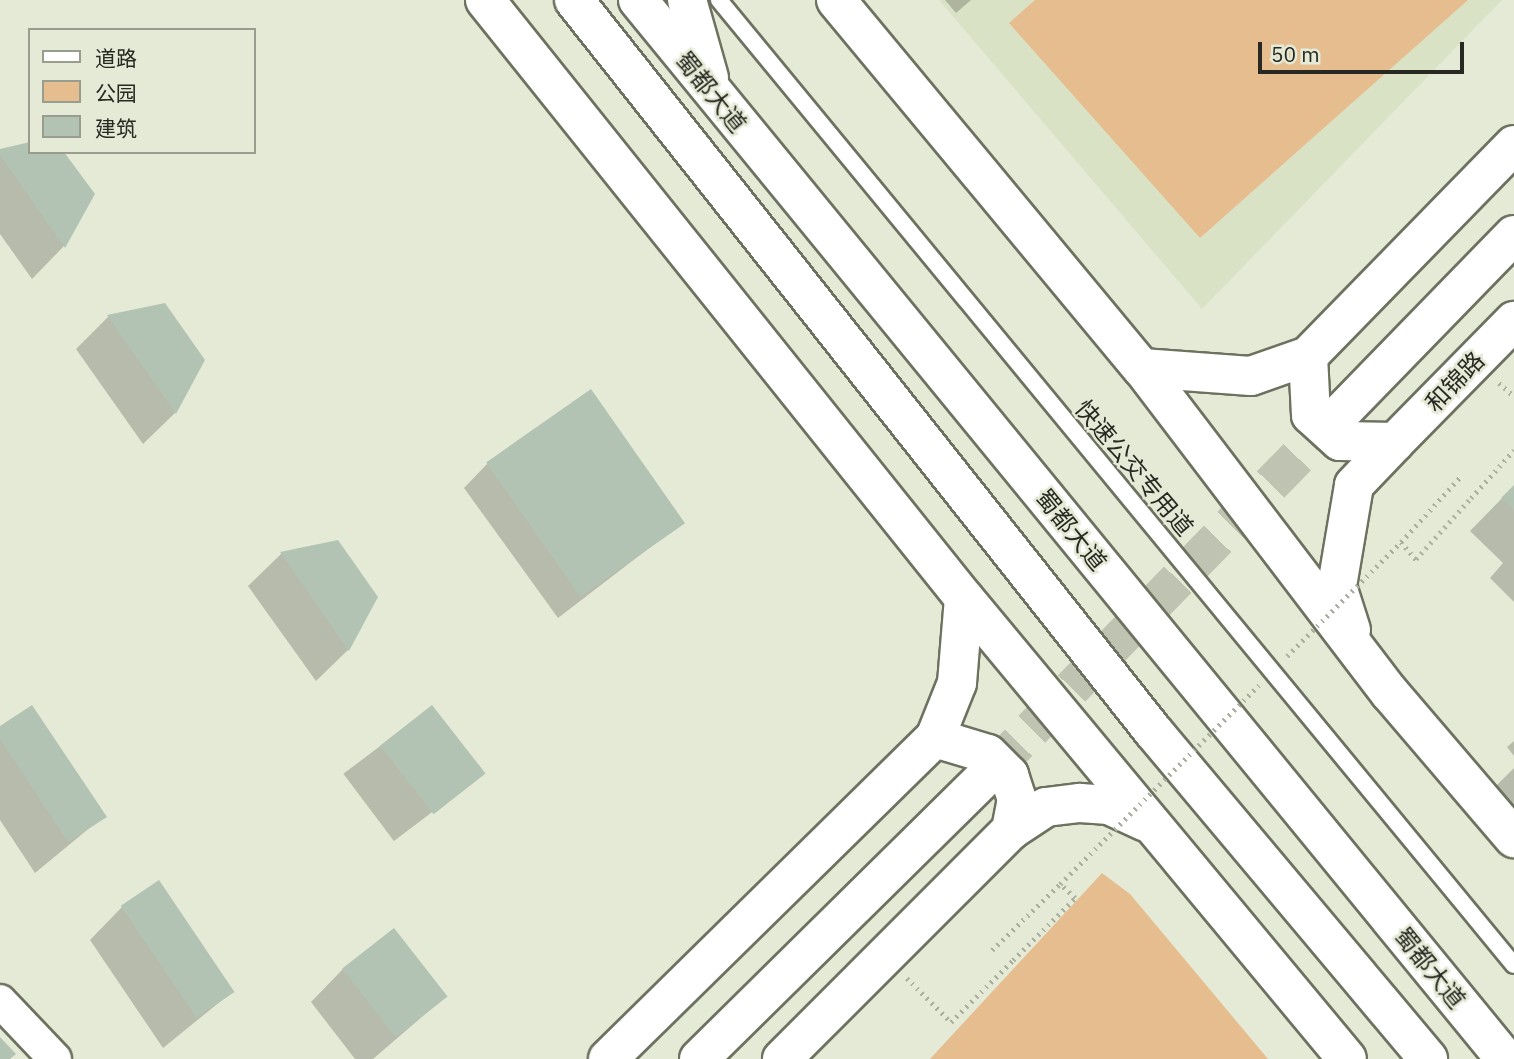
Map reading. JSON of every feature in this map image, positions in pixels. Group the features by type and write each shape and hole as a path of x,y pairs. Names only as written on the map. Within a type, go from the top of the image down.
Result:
{"main road":[{"path":"485,0 964,598 1149,824 1347,1059"},
{"name":"蜀都大道","path":"574,0 1144,720 1428,1059"},
{"name":"蜀都大道","path":"638,0 1505,1059"},
{"path":"687,0 715,97"},
{"path":"836,0 1142,368 1358,652 1514,838"},
{"path":"1142,368 1251,376 1308,356 1514,145"},
{"path":"1334,420 1514,235"},
{"name":"和锦路","path":"1358,652 1337,586 1354,485 1514,321"},
{"path":"1308,356 1311,415 1340,441 1395,442"},
{"path":"608,1059 935,738 957,683 964,598"},
{"path":"935,738 988,754 1009,775 1017,799 1011,830"},
{"path":"699,1059 992,770"},
{"path":"782,1059 1011,830 1046,807 1080,803 1109,805 1149,824"}],"street":[{"path":"0,1001 55,1059"}],"lane":[{"name":"快速公交专用道","path":"719,0 1514,965"}],"path":[{"path":"1401,542 1416,559 1514,450"},
{"path":"1284,660 1401,542 1462,475"},
{"path":"992,950 1265,679"},
{"path":"885,956 951,1021 1075,898 1060,884"}],"shaded area":[{"path":"939,0 1502,0 1202,309"}],"green space":[{"path":"1035,0 1468,0 1200,238 1009,23"},
{"path":"1102,873 1130,894 1268,1059 930,1059"}],"building":[{"path":"28,142 28,154 65,154 95,194 65,248 0,155 0,149"},
{"path":"165,303 205,360 176,414 107,315"},
{"path":"591,389 685,523 580,597 486,462"},
{"path":"1514,485 1514,510 1501,498"},
{"path":"338,540 378,597 349,651 280,552"},
{"path":"32,705 107,817 68,842 0,739 0,726"},
{"path":"432,705 486,774 434,814 380,746"},
{"path":"159,880 234,992 196,1018 121,906"},
{"path":"394,928 448,997 396,1037 342,969"},
{"path":"0,1037 16,1054 10,1059 0,1059"}],"tunnel":[{"path":"992,770 1334,420"}]}
